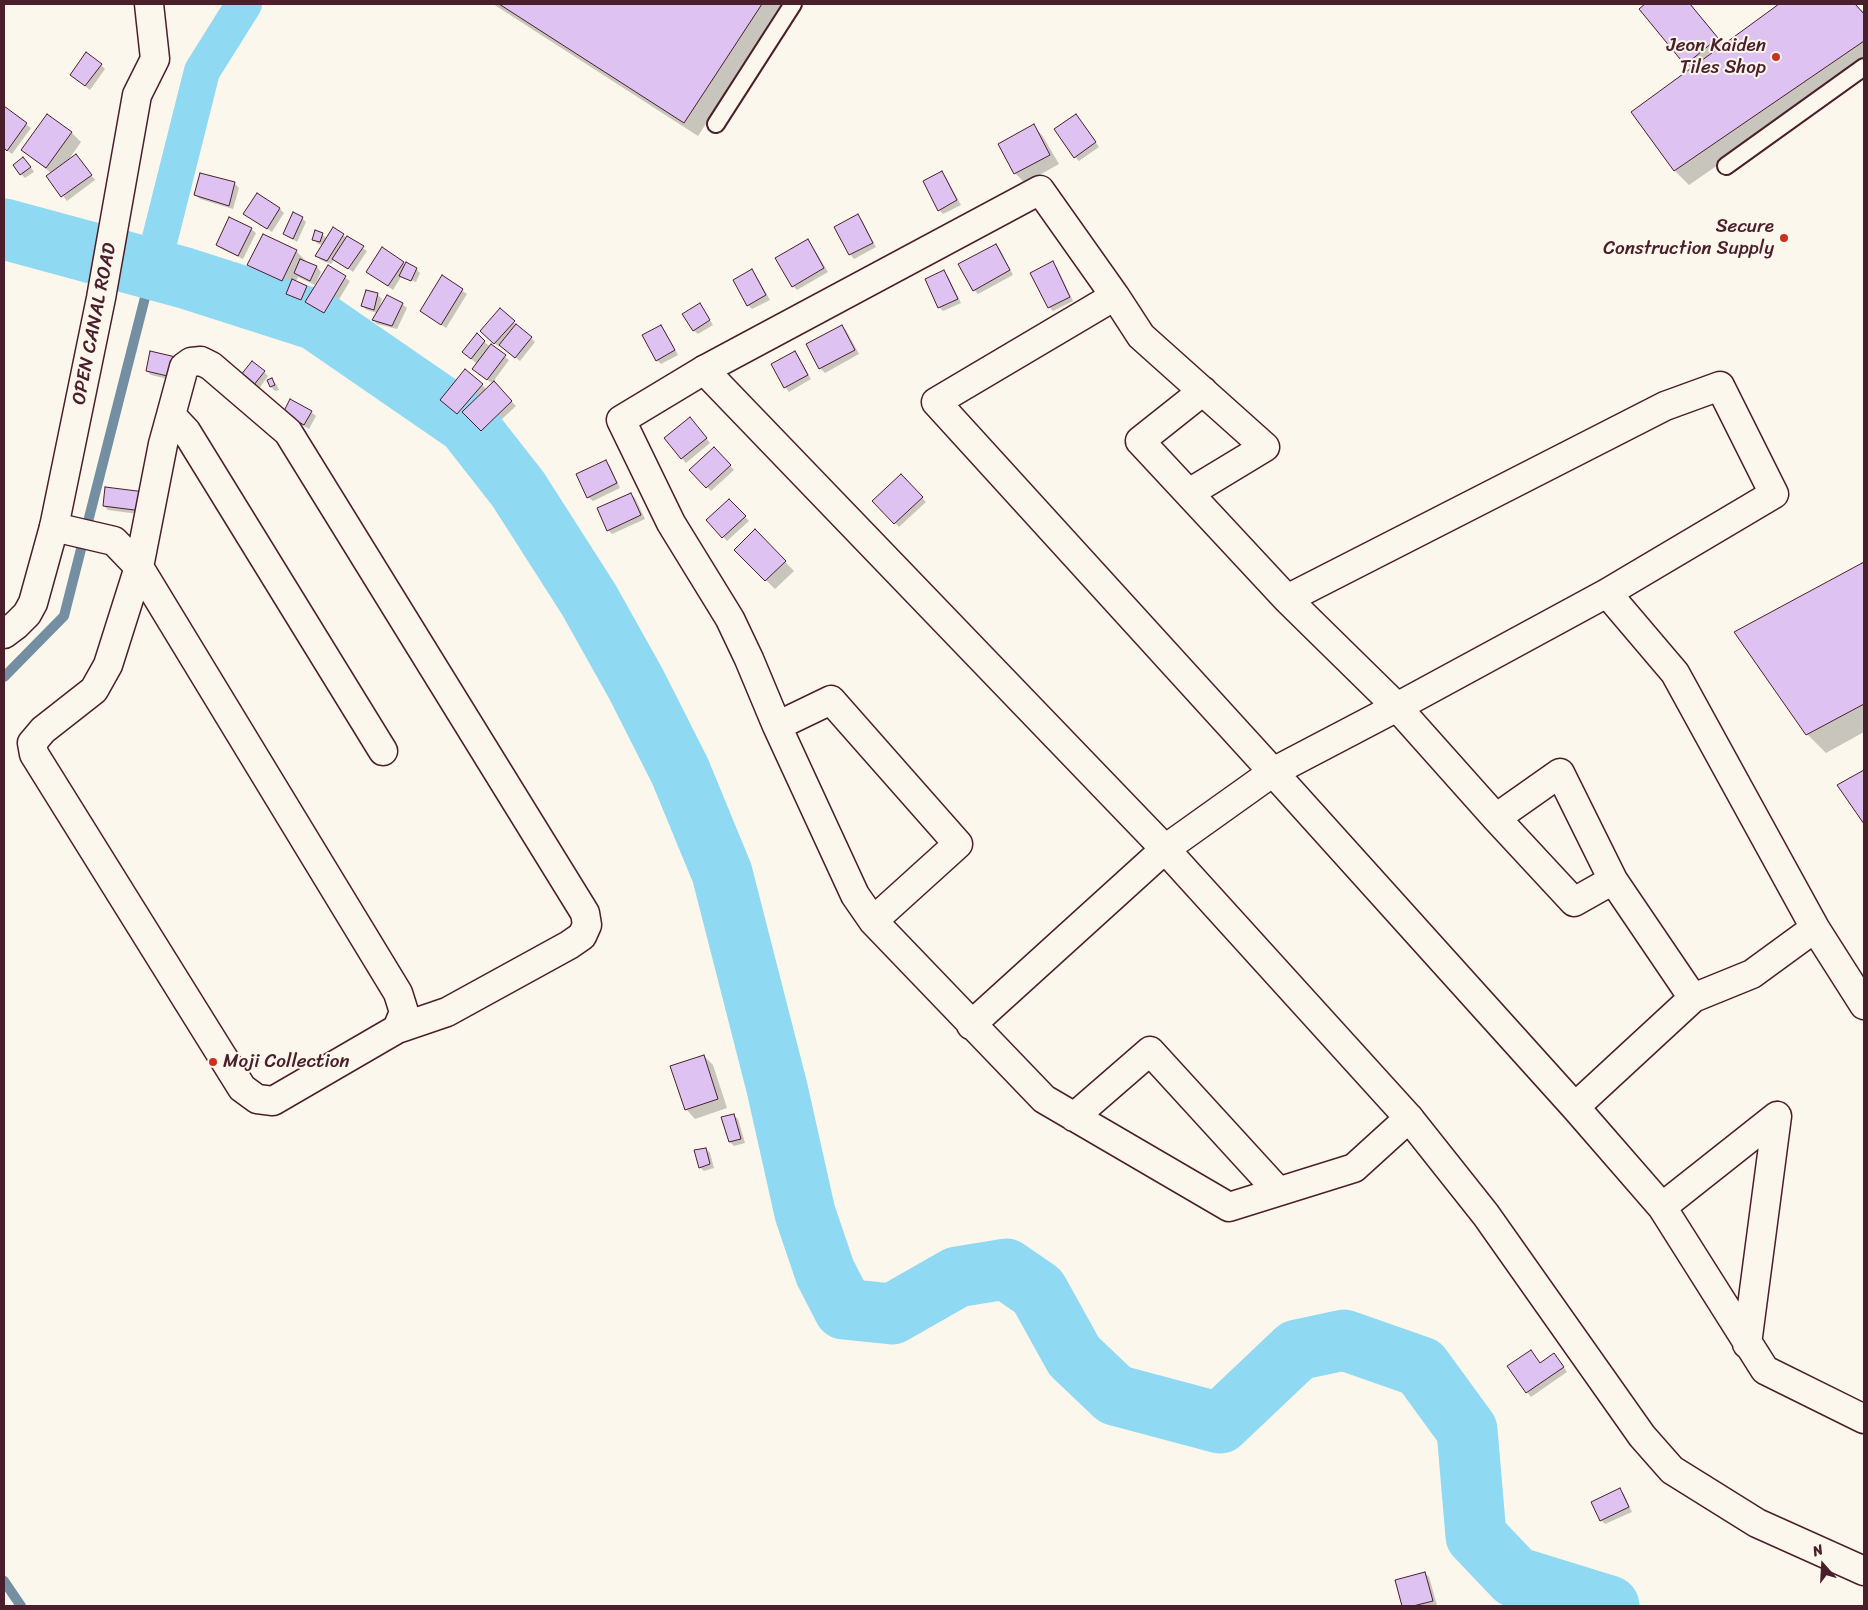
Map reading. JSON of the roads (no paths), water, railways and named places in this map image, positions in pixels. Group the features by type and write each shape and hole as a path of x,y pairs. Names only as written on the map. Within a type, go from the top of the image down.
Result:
{"street":[{"name":"OPEN CANAL ROAD","path":"4,634 16,626 27,614 33,603 54,527 101,298 137,95 155,59 149,4"},
{"path":"1189,494 1265,447 1141,336 1116,296 1040,190 704,370 621,420 671,523 730,618 750,659 777,726 855,895 873,922 1044,1099 1229,1207 1354,1168 1409,1118"},
{"path":"1116,296 936,402 1273,772 1662,1207 1764,1370 1864,1418"},
{"path":"201,361 211,366 288,432 585,913 587,925 582,936 447,1012 397,1029 273,1101 257,1099 242,1088 34,754 32,743 43,730 94,690 108,665 139,567 163,444 184,368 191,362 201,361"},
{"path":"704,370 1165,849 1409,1118 1486,1215 1642,1436 1672,1470 1757,1523 1864,1571"},
{"path":"972,1025 1165,849 1273,772 1607,593 1774,494 1720,386 1665,406 1287,599"},
{"path":"1202,391 1140,441 1287,599 1397,707 1574,902 1613,880"},
{"path":"172,415 186,431 383,750"},
{"path":"54,527 114,541 139,567 398,993 404,1012 397,1029"},
{"path":"1607,593 1675,673 1815,928 1864,1005"},
{"path":"777,726 831,700 958,844 873,922"},
{"path":"1496,818 1560,773 1613,880 1693,998"},
{"path":"1574,1107 1693,998 1752,974 1815,928"},
{"path":"1074,1116 1150,1051 1278,1191"},
{"path":"1662,1207 1777,1116 1747,1344"}],"lane":[{"path":"716,124 793,4"},
{"path":"1726,166 1864,67"}],"waterway":[{"path":"152,270 202,71 244,4"},
{"path":"4,229 185,278 316,320 467,424 518,489 589,600 636,684 680,771 722,873 777,1088 805,1213 825,1272 844,1309 892,1314 957,1277 1006,1269 1038,1291 1074,1356 1115,1395 1220,1423 1297,1350 1344,1340 1421,1367 1467,1430 1476,1536 1515,1577 1609,1606"},
{"path":"4,677 64,616 152,270"},
{"path":"4,1581 21,1606"}],"place":[{"name":"Jeon Kaiden Tiles Shop","path":"1776,57"},
{"name":"Secure Construction Supply","path":"1784,238"},
{"name":"Moji Collection","path":"213,1062"}]}
